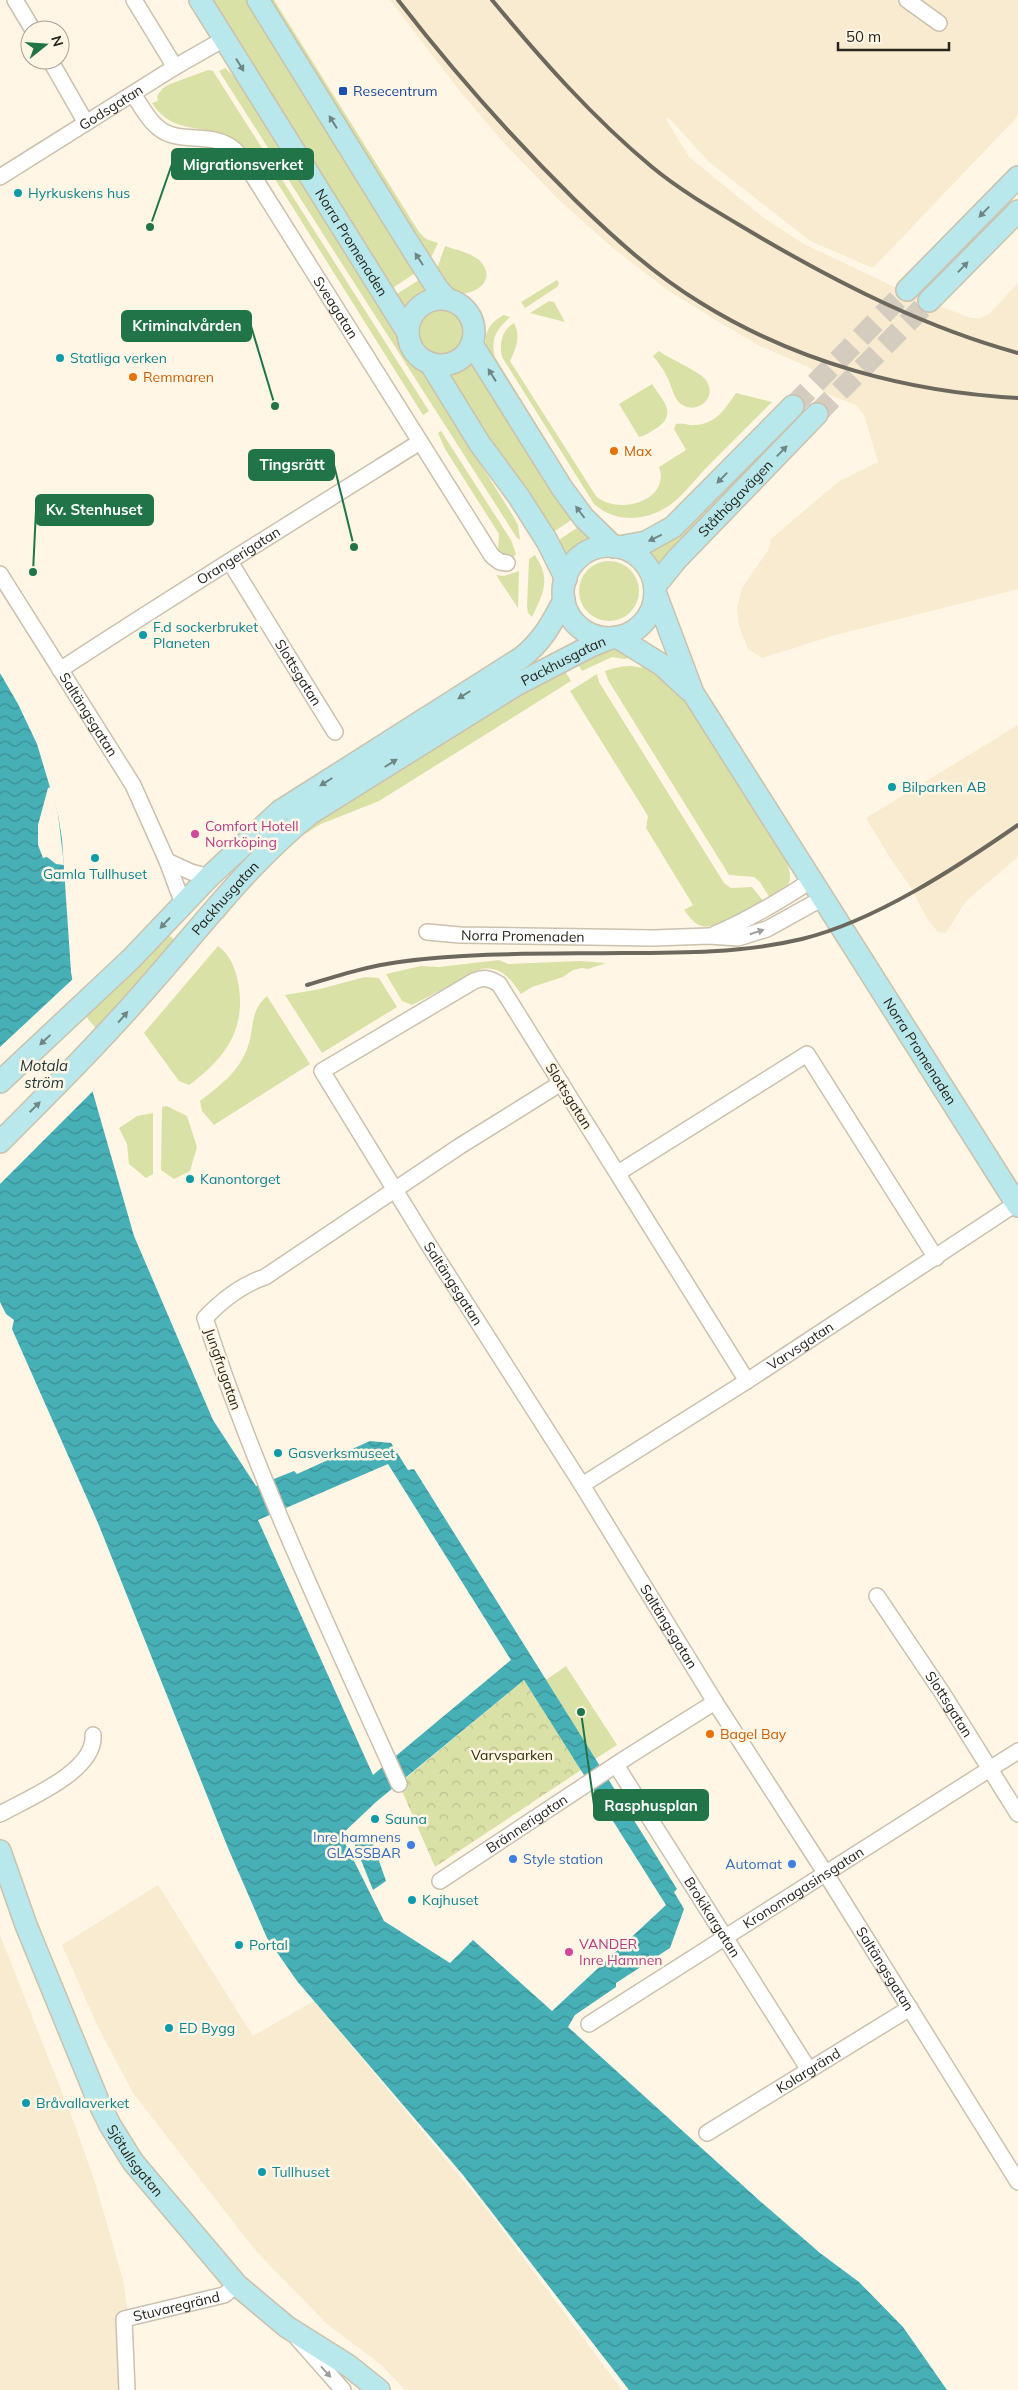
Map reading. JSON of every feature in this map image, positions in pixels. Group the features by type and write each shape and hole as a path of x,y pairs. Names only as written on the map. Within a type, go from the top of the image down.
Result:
{"main road":[{"name":"Norra Promenaden","path":"200,0 408,333"},
{"path":"258,0 437,288 447,299 462,306 471,317 474,329 472,344 462,358 447,365 430,364"},
{"path":"907,290 1018,177"},
{"path":"929,301 1018,211"},
{"path":"447,299 427,301 413,314 408,333 414,352 430,364 480,444 519,497 547,542 571,617 577,624 607,637 638,628 654,596 653,577 643,561 636,555 616,547 584,518 562,488 472,344"},
{"name":"Ståthögavägen","path":"616,547 646,542 673,527 793,406"},
{"name":"Ståthögavägen","path":"654,596 677,559 817,414"},
{"path":"562,591 572,565 584,554 598,548 616,547"},
{"name":"Packhusgatan","path":"0,1142 90,1052 245,874 286,833 311,813 510,677 562,591"},
{"name":"Norra Promenaden","path":"654,596 654,626 661,642 683,669 693,693 1017,1205"},
{"name":"Norra Promenaden","path":"607,637 662,665 693,693"},
{"name":"Packhusgatan","path":"0,1082 131,959 209,877 280,811 558,648 607,637"},
{"name":"Sjötullsgatan","path":"0,1851 26,1925 110,2125 146,2178 237,2285 287,2327 349,2366 375,2389"}],"street":[{"path":"15,0 27,20"},
{"path":"134,0 175,67"},
{"path":"907,0 939,23"},
{"name":"Godsgatan","path":"0,177 175,67 224,39"},
{"path":"56,70 86,123"},
{"name":"Sveagatan","path":"133,94 146,115 155,125 171,135 217,140 234,149 255,179 492,556 500,562 507,563"},
{"name":"Orangerigatan","path":"60,670 420,442"},
{"name":"Slottsgatan","path":"230,562 335,732"},
{"name":"Saltängsgatan","path":"0,574 133,785 167,861 183,904"},
{"path":"167,861 190,872 209,877"},
{"name":"Norra Promenaden","path":"709,936 762,911 812,880"},
{"name":"Norra Promenaden","path":"427,932 460,935 647,938 709,936 738,938 767,929 823,898"},
{"name":"Slottsgatan","path":"322,1071 483,978 491,979 499,984 747,1381"},
{"path":"618,1173 807,1054 936,1258"},
{"name":"Saltängsgatan","path":"322,1071 1018,2182"},
{"name":"Jungfrugatan","path":"399,1784 329,1633 265,1482 227,1383 205,1318 216,1306 248,1282 264,1277 561,1083"},
{"name":"Varvsgatan","path":"582,1484 747,1381 1017,1205"},
{"name":"Slottsgatan","path":"877,1596 1018,1814"},
{"name":"Brännerigatan","path":"440,1881 583,1786 716,1702"},
{"path":"0,1814 46,1789 84,1762 94,1742 93,1735"},
{"name":"Kronomagasinsgatan","path":"589,2024 1018,1751"},
{"name":"Brokikargatan","path":"611,1768 725,1938 809,2070"},
{"name":"Kolargränd","path":"707,2133 910,2008"},
{"name":"Stuvaregränd","path":"127,2390 124,2319 224,2295 237,2285"},
{"path":"287,2327 343,2390"}],"shaded area":[{"path":"390,0 1018,0 1018,116 873,268 810,241 708,161 668,117 666,119 689,157 764,218 804,244 918,298 971,318 981,318 989,314 1018,283 1018,589 835,635 762,658 748,649 739,626 737,608 742,588 769,549 771,539 838,482 878,462 864,415 856,405 822,392 828,380 808,367 758,345 711,317 666,289 608,244 557,198 501,140 459,90"},
{"path":"1018,725 1018,857 966,901 946,933 938,932 928,920 910,886 892,861 866,818"},
{"path":"158,1885 253,2036 314,2001 483,2204 622,2390 405,2390 380,2364 327,2324 255,2250 133,2093 97,2025 62,1945"},
{"path":"0,1935 73,2120 96,2185 123,2280 132,2341 133,2390 0,2390"}],"green space":[{"path":"212,0 250,0 420,270 391,289"},
{"path":"261,0 274,0 419,232 426,239 438,243 428,264"},
{"path":"225,68 237,79 512,514 518,525 520,540 219,71"},
{"path":"208,70 213,71 429,411 423,415 263,160 256,164 242,144 228,136 217,132 182,126 171,121 161,114 152,103 158,101 157,96 163,88"},
{"path":"445,246 469,254 481,262 487,275 482,286 463,294 455,293 433,271 438,266"},
{"path":"424,277 435,293 421,295 405,309 395,295"},
{"path":"557,280 559,283 557,287 525,308 521,302"},
{"path":"549,301 554,302 565,322 530,313"},
{"path":"441,309 450,311 458,316 463,324 465,333 463,342 458,350 450,355 441,357 432,355 424,350 419,342 417,333 419,324 424,316 432,311"},
{"path":"504,315 510,317 501,326 494,339 495,357 583,500 590,508 585,511 487,355 485,342 487,332 493,323"},
{"path":"514,323 517,338 516,347 510,361 596,496 606,502 617,505 629,505 640,502 657,489 661,479 659,467 686,450 674,429 676,424 695,425 709,422 724,410 736,393 772,402 684,493 666,508 656,513 634,518 613,515 603,511 594,504 502,357 502,338 507,329"},
{"path":"659,351 705,379 709,386 709,393 703,404 690,408 677,400 665,373 653,356"},
{"path":"472,361 577,516 548,536 445,374 462,370"},
{"path":"652,384 664,401 667,412 666,417 657,428 639,437 619,404"},
{"path":"804,409 808,413 657,569 648,552 677,536"},
{"path":"441,431 511,540 516,554 512,558 501,555 498,550 499,534 445,449 438,433"},
{"path":"583,524 596,539 573,551 567,558 554,543"},
{"path":"535,555 543,571 544,586 532,617 528,613 527,607 529,559"},
{"path":"609,561 626,566 634,574 639,591 634,608 626,616 609,621 592,616 584,608 579,591 584,574 592,566"},
{"path":"519,571 518,608 496,575 504,576"},
{"path":"616,649 625,651 631,657 625,659 612,657 582,671 575,659 603,650"},
{"path":"646,661 683,698 695,714 785,857 790,871 789,882 787,887 778,896 771,900 760,882 754,877 729,875 608,680 605,671 623,666 641,668"},
{"path":"562,666 571,681 379,801 321,824 303,835 249,885 223,919 218,919 261,867 318,818"},
{"path":"597,674 599,682 724,883 731,888 752,887 765,903 734,919 708,926 697,924 684,910 693,905 646,828 648,816 570,691"},
{"path":"167,934 175,940 98,1031 84,1014"},
{"path":"218,946 229,957 235,971 240,999 239,1014 236,1028 223,1053 213,1065 189,1085 179,1081 144,1033"},
{"path":"499,960 508,964 580,961 606,963 588,969 573,970 563,977 532,987 521,994 505,975 495,970 482,969 412,1005 402,1001 386,974 421,966 439,967"},
{"path":"365,977 379,978 397,1007 322,1053 285,995 320,989"},
{"path":"267,996 310,1064 214,1125 202,1111 200,1101 233,1072 243,1058 257,1008"},
{"path":"167,1106 187,1116 197,1147 190,1171 174,1179 161,1170 162,1107"},
{"path":"153,1113 153,1174 146,1178 129,1164 127,1144 119,1128 137,1116"},
{"path":"566,1666 617,1745 595,1759 546,1680"},
{"name":"Varvsparken","path":"524,1680 581,1770 435,1867 399,1784"}],"water":[{"name":"Motala ström","path":"0,673 18,704 37,744 58,814 62,839 71,972 93,1093 134,1236 213,1420 256,1486 294,1471 297,1474 370,1441 391,1443 408,1470 414,1469 677,1889 674,1892 684,1909 670,1948 616,1983 616,1987 575,2015 568,2027 761,2202 820,2253 859,2282 903,2327 947,2390 629,2390 463,2175 297,1981 267,1938 228,1848 98,1523 12,1329 14,1320 6,1314 0,1302","holes":["388,1464 511,1660 373,1775 258,1520","524,1680 666,1905 552,2011 473,1940 450,1963 384,1921 341,1835 376,1802"]},
{"path":"370,1835 386,1881 373,1890 353,1840"}],"pier":[{"path":"51,787 58,814 64,865 56,864 47,857 43,858 38,845 38,825 48,788"},
{"path":"75,977 95,1089 0,1184 0,1047"}],"tunnel":[{"path":"793,406 907,290"},
{"path":"817,414 929,301"}],"railway":[{"path":"398,0 484,104 552,177 621,243 668,281 701,303 737,324 775,342 854,370 894,381 935,389 976,395 1018,398"},
{"path":"492,0 529,44 588,108 630,148 678,187 763,239 855,289 951,331 1018,353"},
{"path":"307,985 376,966 427,959 510,954 667,953 735,950 780,944 830,931 858,920 942,875 1018,825"}],"place":[{"name":"Resecentrum","path":"343,91"},
{"name":"Hyrkuskens hus","path":"18,193"},
{"name":"Migrationsverket","path":"150,227"},
{"name":"Statliga verken","path":"60,358"},
{"name":"Remmaren","path":"133,377"},
{"name":"Kriminalvården","path":"275,406"},
{"name":"Max","path":"614,451"},
{"name":"Tingsrätt","path":"354,547"},
{"name":"Kv. Stenhuset","path":"33,572"},
{"name":"F.d sockerbruket Planeten","path":"143,635"},
{"name":"Bilparken AB","path":"892,787"},
{"name":"Comfort Hotell Norrköping","path":"195,834"},
{"name":"Gamla Tullhuset","path":"95,858"},
{"name":"Kanontorget","path":"190,1179"},
{"name":"Gasverksmuseet","path":"278,1453"},
{"name":"Rasphusplan","path":"581,1712"},
{"name":"Bagel Bay","path":"710,1734"},
{"name":"Sauna","path":"375,1819"},
{"name":"Inre hamnens GLASSBAR","path":"411,1845"},
{"name":"Style station","path":"513,1859"},
{"name":"Automat","path":"792,1864"},
{"name":"Kajhuset","path":"412,1900"},
{"name":"Portal","path":"239,1945"},
{"name":"VANDER Inre Hamnen","path":"569,1952"},
{"name":"ED Bygg","path":"169,2028"},
{"name":"Bråvallaverket","path":"26,2103"},
{"name":"Tullhuset","path":"262,2172"}]}
